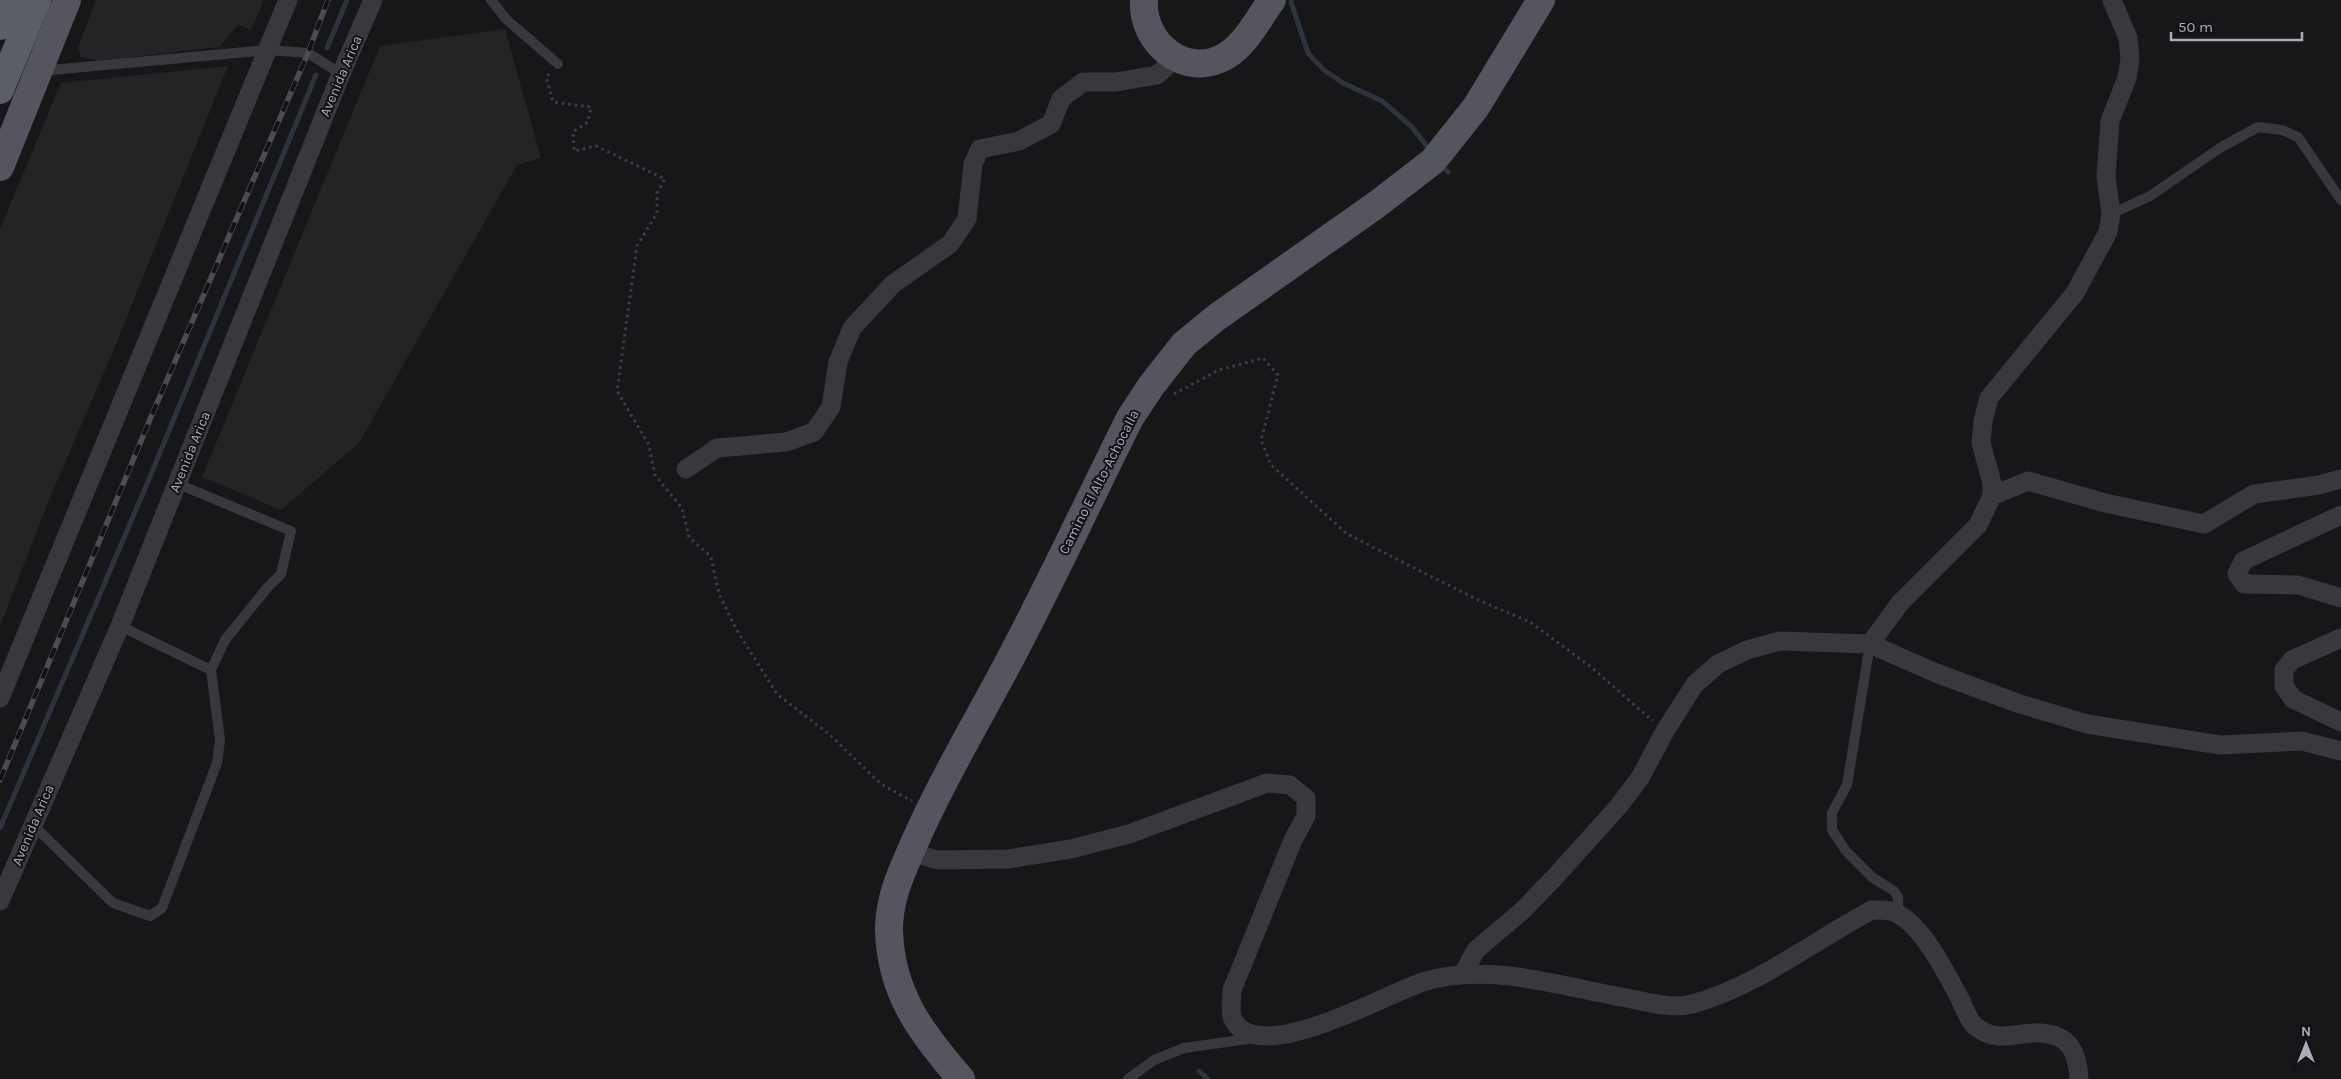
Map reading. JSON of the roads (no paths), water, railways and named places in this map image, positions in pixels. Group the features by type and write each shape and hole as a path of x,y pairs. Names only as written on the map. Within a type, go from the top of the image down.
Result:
{"highway":[{"path":"0,26 10,0"},
{"path":"0,90 37,0"}],"main road":[{"path":"0,167 67,0"},
{"path":"1144,0 1144,11 1149,31 1159,46 1176,58 1193,64 1211,62 1226,56 1242,43 1272,0"},
{"name":"Camino El Alto-Achocalla","path":"961,1079 925,1037 902,995 894,966 890,929 895,888 928,811 1008,663 1130,418 1150,386 1184,344 1217,317 1376,206 1433,161 1476,107 1542,0"}],"street":[{"path":"0,698 288,0"},
{"name":"Avenida Arica","path":"0,902 32,824 120,626 341,74 373,0"},
{"path":"1870,644 1879,628 1900,603 1978,525 1992,496 1992,483 1981,443 1983,421 1989,398 2075,293 2108,232 2111,214 2106,176 2110,121 2127,78 2130,59 2128,38 2112,0"},
{"path":"686,470 717,448 786,442 814,432 830,407 838,362 852,328 892,284 950,244 967,219 973,164 980,149 1019,141 1051,124 1061,99 1083,82 1116,82 1157,75 1176,58"},
{"path":"1992,496 2028,481 2105,503 2204,524 2254,494 2319,485 2341,479"},
{"path":"2341,515 2244,561 2237,574 2244,584 2298,585 2341,598"},
{"path":"2341,638 2292,660 2284,670 2284,686 2293,699 2341,722"},
{"path":"1463,974 1476,950 1522,911 1618,807 1640,778 1665,731 1696,684 1718,664 1747,650 1780,641 1870,644 1936,673 2017,703 2087,724 2220,745 2302,741 2341,751"},
{"path":"910,852 937,860 1008,859 1071,849 1129,834 1267,783 1290,785 1306,798 1306,816 1269,898 1232,990 1232,1016 1244,1030 1260,1037 1287,1034 1322,1024 1426,981 1463,974 1504,975 1661,1004 1689,1005 1716,997 1740,985 1872,910 1887,910 1898,914 1915,927 1947,976 1973,1025 1988,1033 2010,1037 2040,1032 2058,1037 2073,1048 2079,1061 2079,1079"}],"lane":[{"path":"491,0 506,19 558,64"},
{"path":"39,71 268,50 308,53 341,74"},
{"path":"2111,214 2150,196 2220,148 2258,127 2282,130 2298,137 2341,200"},
{"path":"32,824 113,903 150,916 162,908 217,764 220,740 212,670 225,640 267,588 281,574 291,532 178,484"},
{"path":"120,626 212,670"},
{"path":"1870,644 1847,785 1832,813 1832,830 1846,851 1872,877 1894,891 1898,897 1898,914"},
{"path":"1128,1079 1154,1060 1184,1048 1260,1037"}],"waterway":[{"path":"327,48 347,0"},
{"path":"1291,2 1308,53 1324,70 1343,83 1382,101 1412,127 1426,145"},
{"path":"0,828 147,484 316,75"},
{"path":"1199,1071 1208,1079"}],"railway":[{"path":"0,780 151,417 308,53 328,0"}]}
